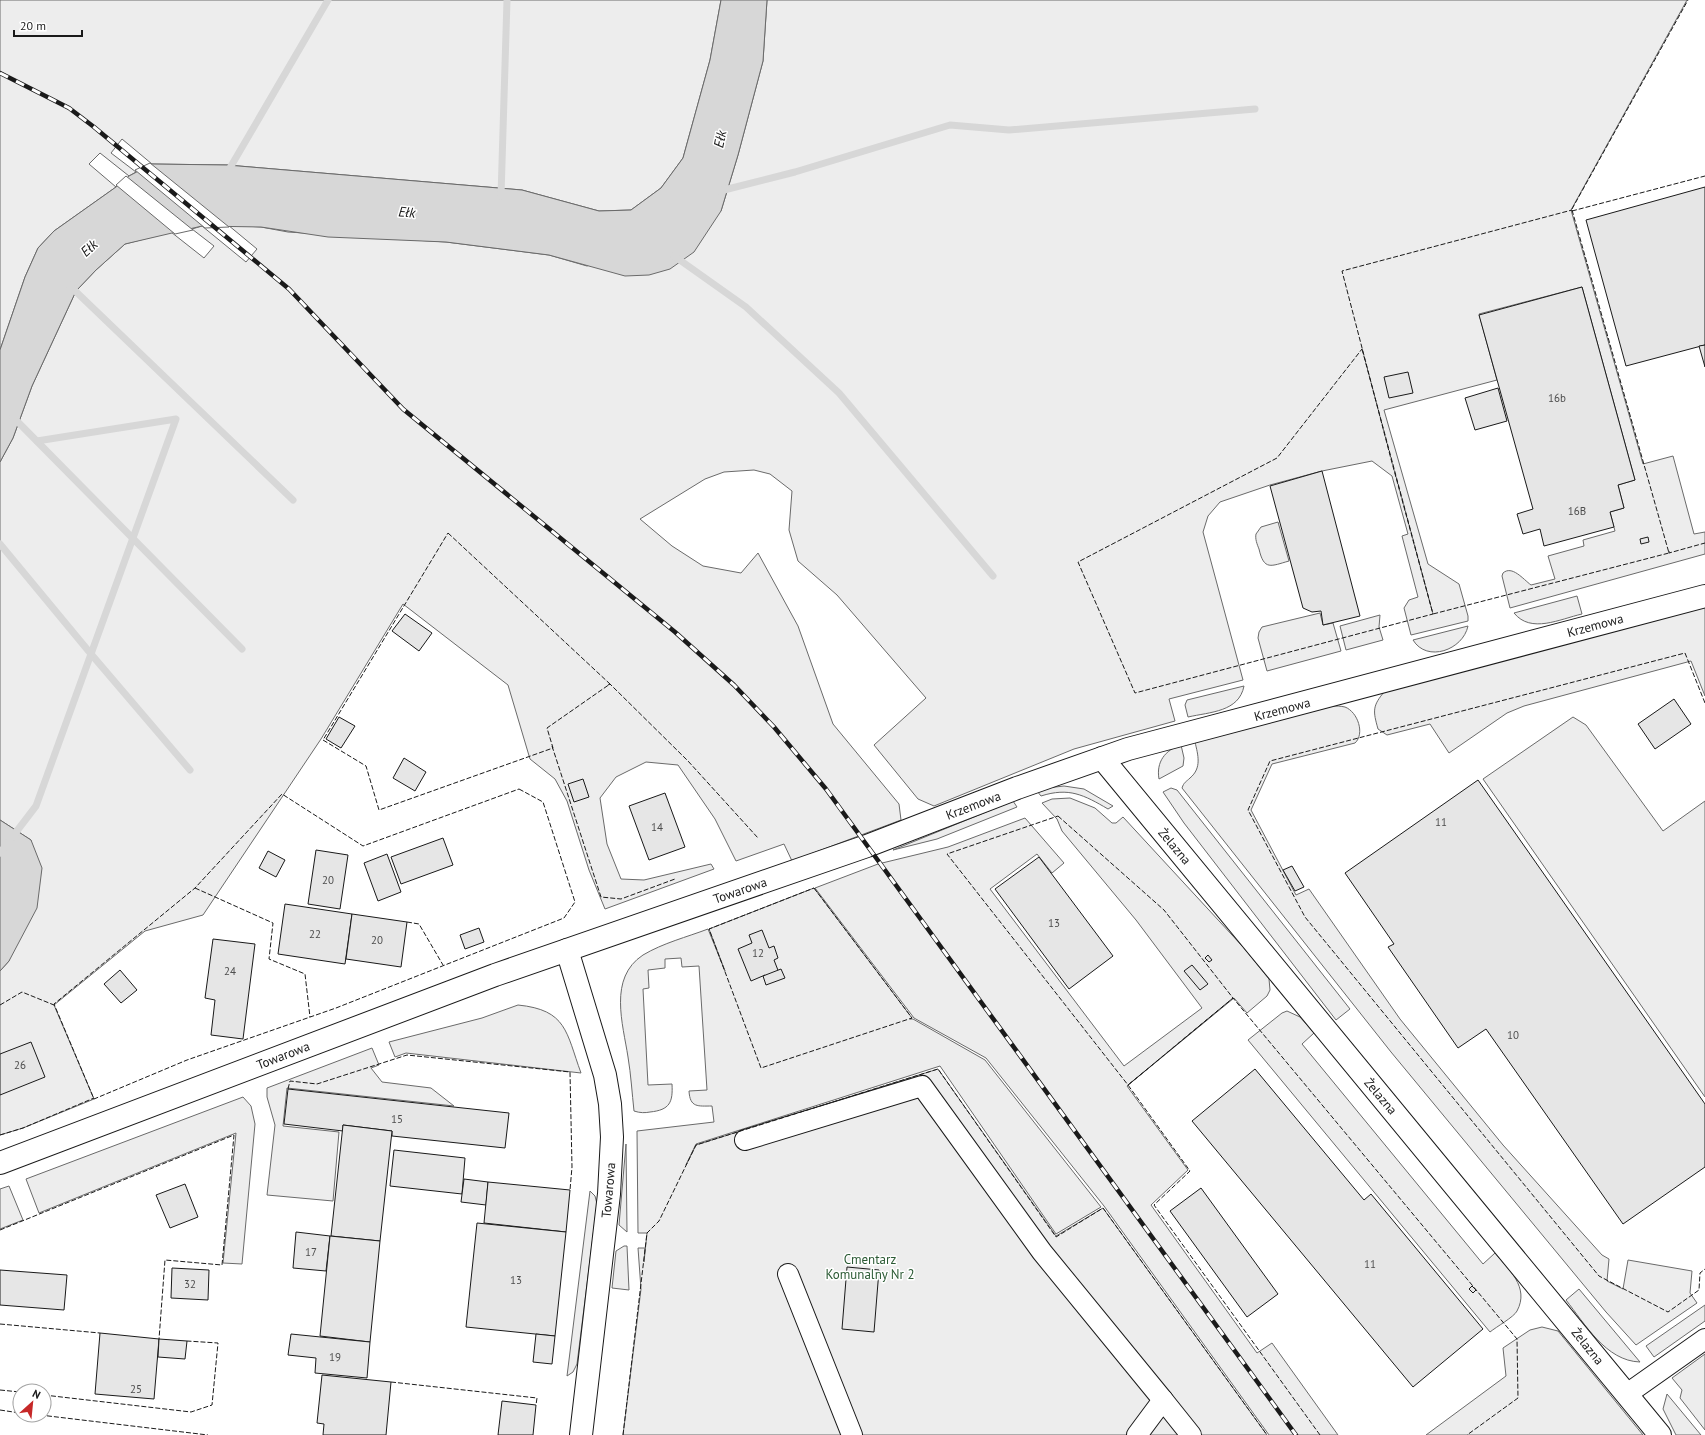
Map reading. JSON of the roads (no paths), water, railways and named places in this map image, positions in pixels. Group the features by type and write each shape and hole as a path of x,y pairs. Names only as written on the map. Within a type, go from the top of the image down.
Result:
{"street":[{"name":"Krzemowa","path":"866,846 1017,788 1128,749 1705,596"},
{"name":"Żelazna","path":"1102,758 1660,1435"},
{"name":"Towarowa","path":"0,1163 462,988 866,846"},
{"name":"Towarowa","path":"567,950 605,1076 610,1104 612,1137 609,1194 581,1435"},
{"path":"745,1140 922,1086 1042,1252 1191,1435"},
{"path":"788,1274 852,1435"},
{"path":"1627,1394 1705,1339"},
{"path":"1137,1435 1163,1400"}],"water":[{"name":"Ełk","path":"721,0 767,0 763,61 738,155 721,211 694,252 670,269 649,275 625,276 549,255 446,242 328,237 261,227 202,226 125,244 96,270 76,291 32,386 13,438 0,462 0,350 25,277 38,248 54,231 129,176 152,164 227,165 522,190 599,211 631,210 661,188 683,158 710,60"},
{"path":"0,820 31,840 42,868 37,908 9,961 0,971"}],"waterway":[{"path":"227,173 328,0"},
{"path":"501,196 507,0"},
{"path":"720,191 795,172 950,125 1009,130 1255,109"},
{"path":"674,256 746,307 839,393 993,576"},
{"path":"69,285 293,500"},
{"path":"13,417 242,649"},
{"path":"0,853 36,806 176,419 37,441"},
{"path":"0,544 190,770"}],"railway":[{"path":"0,73 69,108 94,127 289,289 403,409 675,632 734,685 774,727 826,789 1296,1435"}],"park label":[{"name":"Cmentarz Komunalny Nr 2","path":"870,1266"}]}
